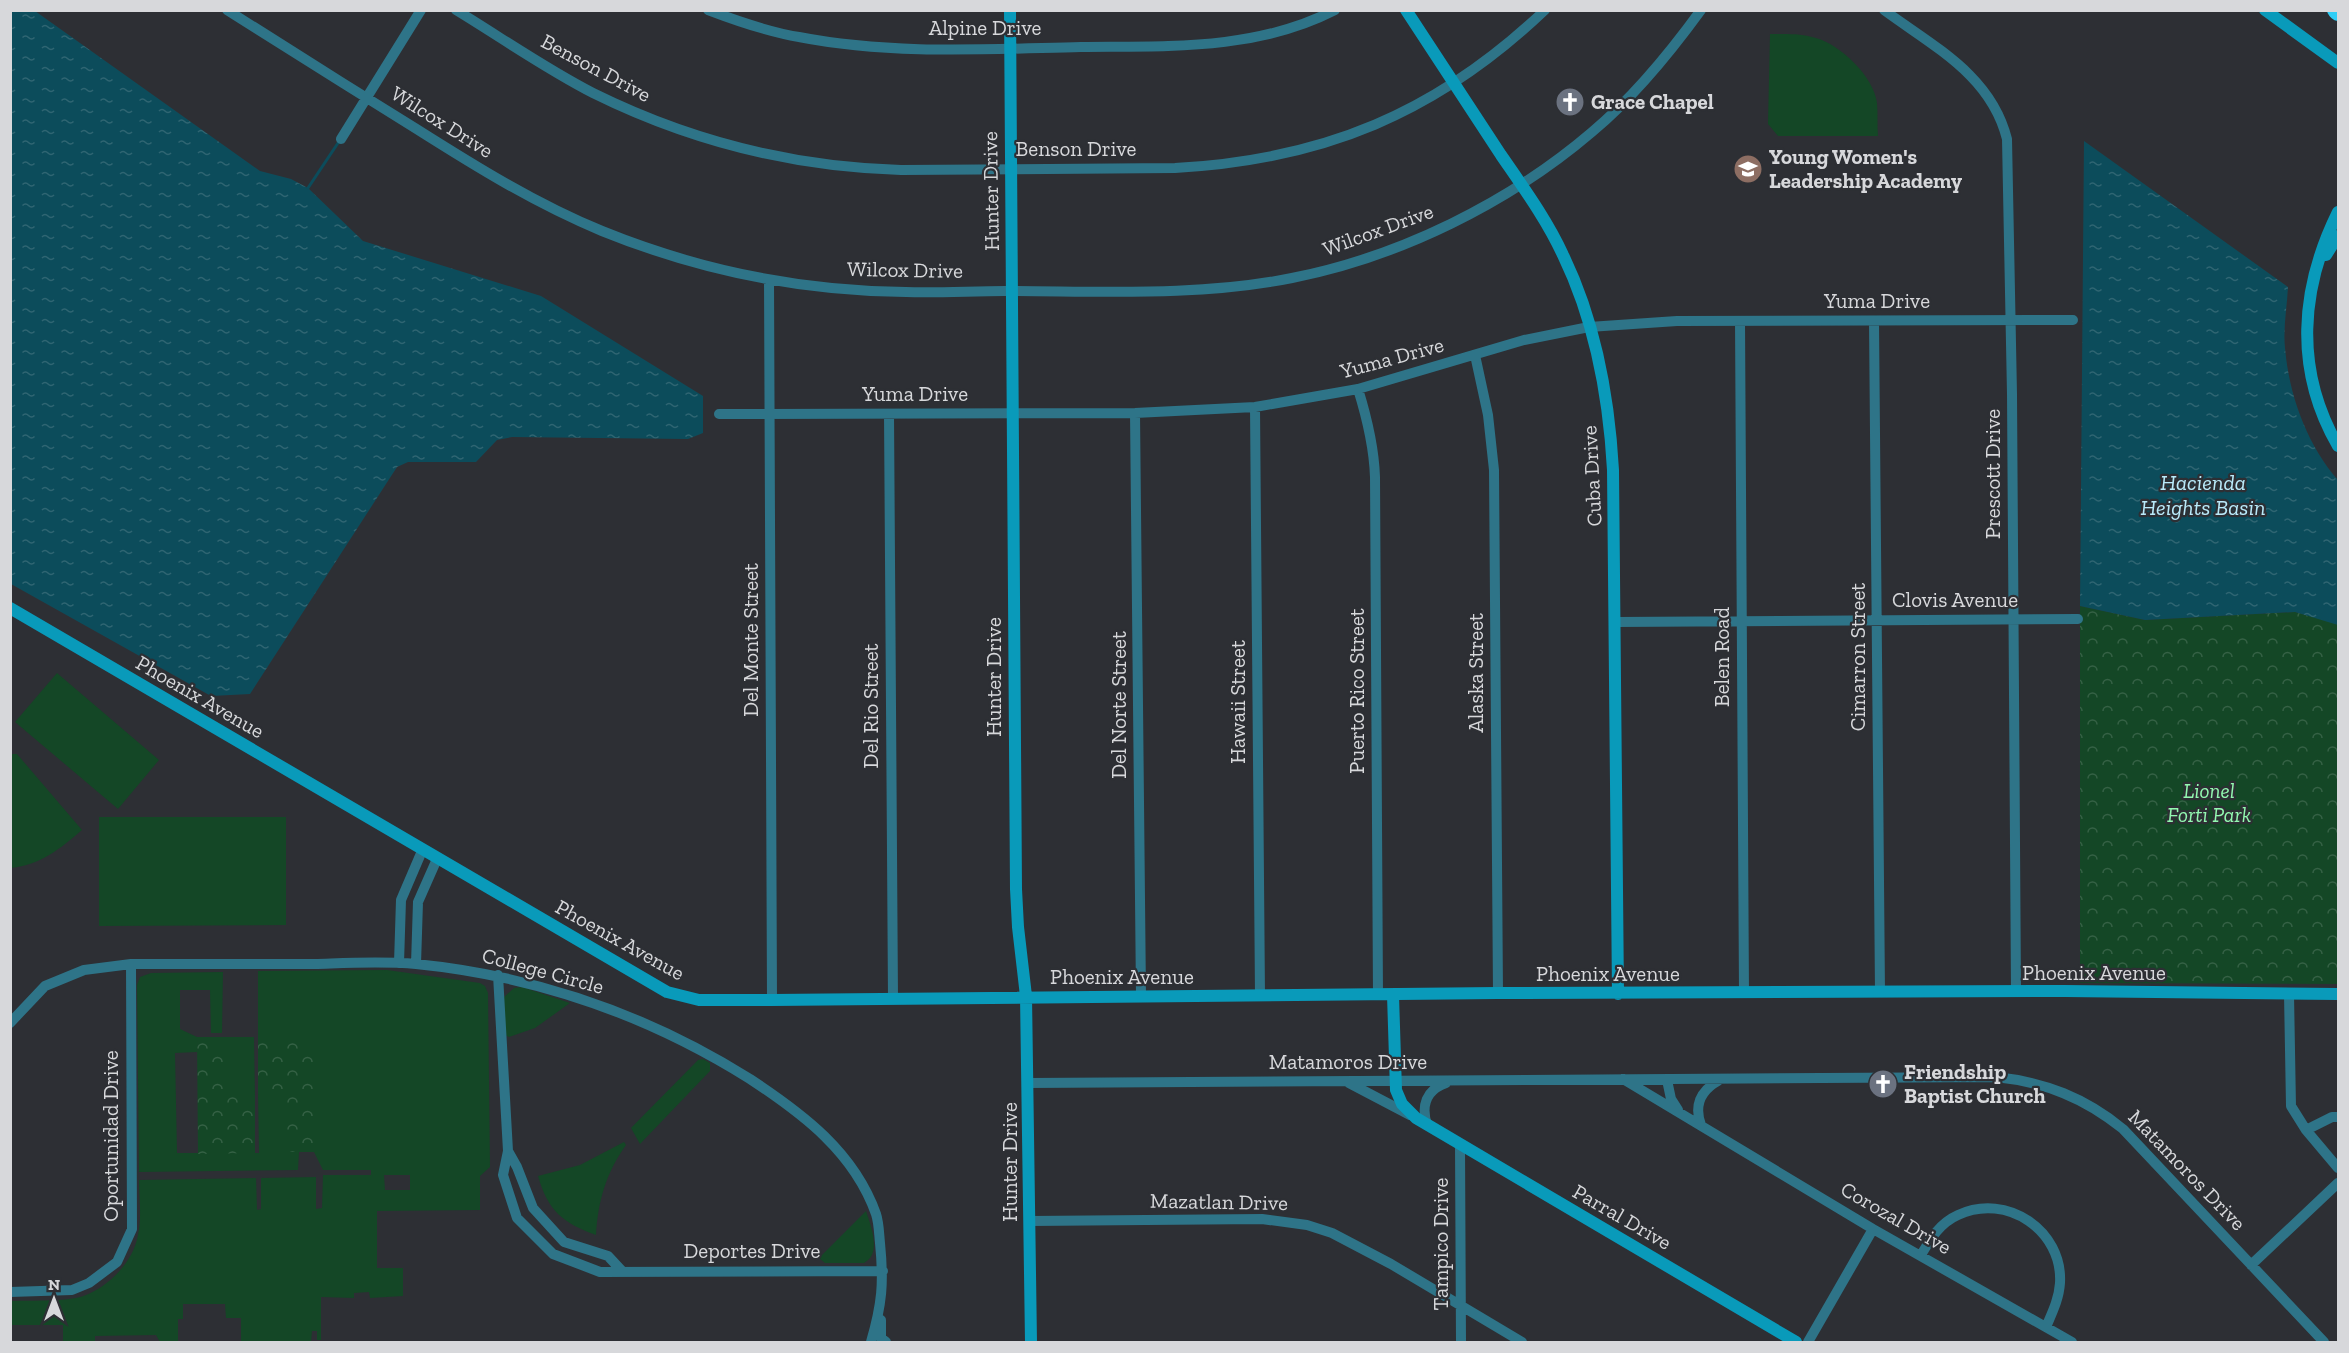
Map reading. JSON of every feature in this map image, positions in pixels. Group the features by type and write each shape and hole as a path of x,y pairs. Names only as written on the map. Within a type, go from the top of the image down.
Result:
{"street":[{"name":"Wilcox Drive","path":"227,10 479,168 579,221 684,260 769,280 876,291 1208,289 1289,279 1380,254 1464,217 1521,184 1590,134 1658,66 1701,10"},
{"path":"341,139 421,10"},
{"name":"Benson Drive","path":"456,10 558,73 635,112 714,142 778,157 863,169 1175,168 1259,160 1306,150 1348,137 1422,103 1496,55 1545,10"},
{"name":"Alpine Drive","path":"708,10 736,21 798,37 828,42 883,47 1010,49 1206,45 1247,39 1288,29 1335,10"},
{"name":"Hunter Drive","path":"1010,10 1016,889 1026,996 1029,1083 1031,1342"},
{"name":"Cuba Drive","path":"1406,10 1521,184 1562,253 1589,327 1610,423 1616,622 1618,993"},
{"name":"Prescott Drive","path":"1884,10 1960,65 1978,82 1995,105 2003,122 2009,154 2016,992"},
{"path":"2265,10 2338,63"},
{"path":"2338,212 2323,247 2308,314 2308,360 2320,408 2338,446"},
{"path":"2318,268 2338,236"},
{"name":"Del Monte Street","path":"769,280 772,1000"},
{"name":"Yuma Drive","path":"719,414 1135,413 1255,407 1358,389 1549,334 1589,327 1677,321 2073,320"},
{"name":"Belen Road","path":"1740,321 1744,993"},
{"name":"Cimarron Street","path":"1874,321 1880,992"},
{"name":"Alaska Street","path":"1474,355 1488,415 1494,470 1498,993"},
{"name":"Puerto Rico Street","path":"1358,389 1367,419 1374,456 1375,477 1378,994"},
{"name":"Hawaii Street","path":"1255,407 1260,996"},
{"name":"Del Norte Street","path":"1135,413 1141,996"},
{"name":"Del Rio Street","path":"889,414 893,998"},
{"name":"Phoenix Avenue","path":"10,608 422,851 667,992 699,1000 1498,993 2338,994"},
{"name":"Clovis Avenue","path":"1616,622 2078,619"},
{"path":"399,963 402,900 422,851"},
{"path":"416,964 418,902 437,859"},
{"name":"College Circle","path":"10,1023 45,986 84,970 131,964 416,964 498,975 588,1000 674,1035 731,1068 795,1111 833,1143 856,1172 877,1216 883,1271 881,1306 871,1342"},
{"name":"Oportunidad Drive","path":"10,1292 72,1290 89,1283 117,1262 132,1229 131,964"},
{"name":"Deportes Drive","path":"498,975 508,1151 503,1175 517,1218 553,1254 600,1272 621,1270 883,1271"},
{"path":"2289,994 2291,1106 2306,1130 2338,1168"},
{"path":"1393,995 1395,1083"},
{"name":"Matamoros Drive","path":"1029,1083 1395,1083 1996,1077 2038,1084 2088,1104 2123,1129 2324,1342"},
{"name":"Corozal Drive","path":"1623,1079 1873,1229 2072,1342"},
{"path":"1667,1080 1671,1100 1683,1116"},
{"path":"1701,1125 1698,1107 1701,1096 1710,1085 1721,1080"},
{"path":"1427,1125 1424,1114 1427,1097 1437,1086 1450,1081"},
{"name":"Parral Drive","path":"1347,1082 1416,1118 1796,1342"},
{"name":"Parral Drive","path":"1395,1083 1402,1104 1416,1118"},
{"path":"2306,1130 2332,1117 2338,1117"},
{"name":"Tampico Drive","path":"1461,1146 1461,1342"},
{"name":"Deportes Drive","path":"508,1151 517,1167 533,1208 564,1242 608,1256 621,1270"},
{"path":"2251,1265 2338,1183"},
{"path":"1921,1255 1938,1229 1958,1215 1976,1209 1992,1208 2021,1215 2041,1230 2058,1259 2060,1285 2058,1299 2046,1327"},
{"name":"Mazatlan Drive","path":"1030,1221 1262,1220 1306,1225 1332,1233 1357,1246 1522,1342"},
{"path":"1808,1342 1873,1229"},
{"path":"881,1306 882,1338 885,1342"}],"green space":[{"path":"1770,34 1816,38 1836,47 1855,63 1875,93 1878,136 1778,136 1768,124"},
{"name":"Lionel Forti Park","path":"2080,606 2145,620 2295,612 2338,624 2338,984 2080,983"},
{"path":"57,673 159,760 118,809 15,722"},
{"path":"11,754 17,754 82,830 58,850 40,860 11,868"},
{"path":"99,817 286,817 286,925 99,926"},
{"path":"387,970 480,983 485,986 488,993 490,1167 480,1176 480,1210 377,1211 377,1268 403,1268 403,1296 370,1298 369,1292 354,1293 354,1298 321,1297 321,1340 317,1340 317,1331 312,1331 311,1342 241,1342 241,1318 226,1318 225,1304 183,1304 183,1319 178,1319 178,1342 160,1342 156,1335 95,1336 95,1342 63,1342 63,1325 11,1325 10,1301 52,1300 86,1295 107,1283 124,1266 138,1235 139,1180 256,1178 257,1210 261,1209 261,1178 316,1177 316,1209 322,1208 323,1175 371,1175 371,1170 323,1170 314,1152 314,1038 258,1038 258,971","holes":["384,1175 410,1175 410,1190 385,1190"]},
{"path":"223,972 222,1033 211,1033 210,990 180,990 180,1029 197,1037 197,1052 175,1053 177,1153 259,1153 258,1094 287,1094 287,1151 299,1152 298,1170 139,1172 137,985 140,977 151,973"},
{"path":"522,987 570,1003 535,1028 509,1037 505,1035 504,997 514,988"},
{"path":"197,1037 226,1037 227,1095 255,1095 255,1153 198,1154"},
{"path":"226,1037 254,1037 255,1095 226,1095"},
{"path":"258,1038 314,1038 314,1152 287,1152 287,1094 258,1094"},
{"path":"703,1059 710,1063 710,1071 640,1144 631,1128 698,1060"},
{"path":"624,1142 626,1145 613,1166 604,1188 596,1235 574,1226 552,1207 538,1176 580,1165"},
{"path":"866,1211 874,1239 873,1253 869,1259 864,1263 825,1263 819,1258"}],"water":[{"path":"11,10 35,11 260,171 291,179 308,188 363,241 541,296 703,396 703,433 688,439 512,437 497,440 476,462 408,462 397,467 250,694 211,696 11,584"},
{"name":"Hacienda Heights Basin","path":"2084,141 2288,287 2285,340 2287,366 2295,401 2317,451 2338,480 2338,625 2295,612 2145,620 2080,606"}],"waterway":[{"path":"308,188 340,140"}],"place":[{"name":"Grace Chapel","path":"1570,102"},
{"name":"Young Women's Leadership Academy","path":"1748,169"},
{"name":"Friendship Baptist Church","path":"1883,1084"}]}
